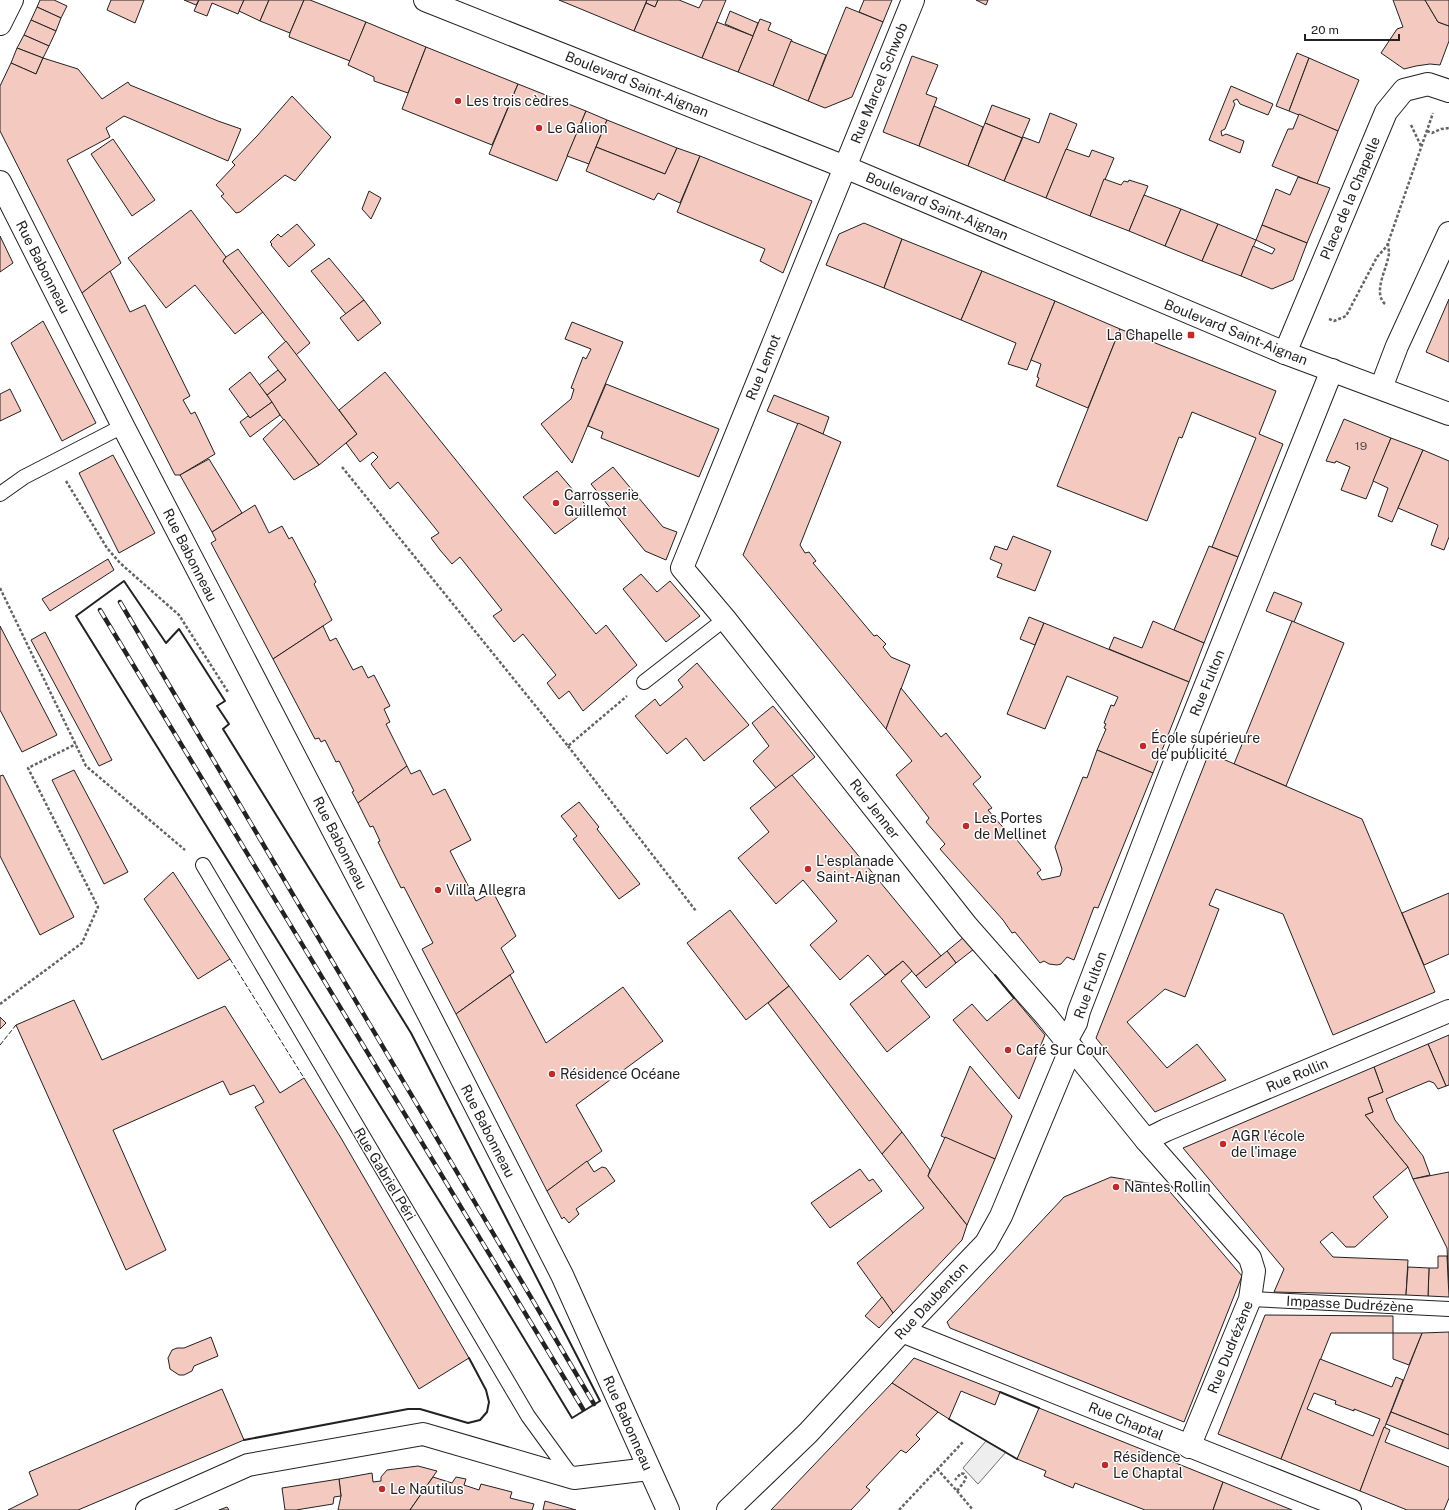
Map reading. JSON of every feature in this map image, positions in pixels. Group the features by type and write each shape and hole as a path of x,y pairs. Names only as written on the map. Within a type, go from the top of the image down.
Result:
{"street":[{"path":"0,24 12,0"},
{"name":"Boulevard Saint-Aignan","path":"425,0 845,167 1285,353 1449,414"},
{"name":"Rue Marcel Schwob","path":"845,167 913,0"},
{"name":"Place de la Chapelle","path":"1285,353 1386,112 1404,90 1428,84 1446,90"},
{"name":"Rue Lemot","path":"682,568 845,167"},
{"name":"Rue Babonneau","path":"0,182 123,426 428,1013 562,1275 668,1510"},
{"path":"1381,388 1408,323 1449,233"},
{"name":"Rue Fulton","path":"1070,1046 1076,1023 1171,772 1332,370"},
{"name":"Rue Jenner","path":"682,568 725,620 967,926 1070,1046 1146,1140"},
{"name":"Rue Rollin","path":"1146,1140 1166,1130 1449,1011"},
{"name":"Rue Daubenton","path":"728,1510 808,1433 986,1243 1000,1216 1066,1060 1070,1046"},
{"name":"Rue Dudrézène","path":"1146,1140 1250,1258 1254,1271 1250,1299 1189,1447"},
{"name":"Rue Chaptal","path":"902,1331 1189,1447 1350,1510"},
{"path":"147,1510 248,1465 423,1434 574,1478 649,1469"}],"lane":[{"path":"0,494 24,477 123,426"},
{"path":"644,682 725,620"},
{"name":"Rue Gabriel Péri","path":"202,865 528,1416 574,1478"},
{"name":"Impasse Dudrézène","path":"1250,1299 1449,1309"}],"path":[{"path":"1304,307 1334,321 1346,316 1377,257 1388,243 1427,131 1446,90"},
{"path":"1427,131 1432,133 1449,128"},
{"path":"1388,243 1389,253 1380,289 1383,302 1408,323"},
{"path":"54,462 107,548 120,563 179,615 232,698"},
{"path":"342,467 568,746 696,912"},
{"path":"0,588 86,766 202,865"},
{"path":"568,746 644,682"},
{"path":"0,1004 82,943 98,907 28,768 76,744"},
{"path":"899,1510 963,1442"},
{"path":"937,1469 973,1510"},
{"path":"956,1480 961,1473 964,1474 966,1478 957,1491"}],"shaded area":[{"path":"986,1441 1006,1452 978,1484 963,1468"}],"building":[{"path":"40,0 54,0 67,6 61,18 37,7"},
{"path":"111,0 144,0 135,23 107,10"},
{"path":"184,0 199,0 196,5"},
{"path":"199,0 244,0 238,14 212,3 207,16 194,11"},
{"path":"244,0 269,0 260,21 239,11"},
{"path":"269,0 304,0 290,33 260,21"},
{"path":"304,0 310,0 366,22 350,61 289,37"},
{"path":"559,0 647,0 634,31"},
{"path":"647,0 658,0 655,7 646,3"},
{"path":"658,0 679,0 699,8 703,0 726,0 702,58 634,31 646,3 655,7"},
{"path":"864,0 892,0 883,22 859,12"},
{"path":"976,0 988,0 986,5"},
{"path":"1393,0 1425,0 1438,22 1449,26 1449,41 1440,65 1430,64 1404,69 1381,53 1397,29 1403,27"},
{"path":"1425,0 1449,0 1449,26 1438,22"},
{"path":"37,7 61,18 56,31 31,20"},
{"path":"846,7 883,22 852,97 825,108 808,101"},
{"path":"730,11 758,23 753,36 725,24"},
{"path":"760,19 771,23 768,30 792,40 773,86 738,72"},
{"path":"31,20 56,31 49,46 24,35"},
{"path":"366,22 426,47 408,93 374,81 374,77 348,65"},
{"path":"717,22 753,36 738,72 702,58"},
{"path":"24,35 49,46 43,58 17,48"},
{"path":"791,41 826,55 808,101 773,86"},
{"name":"Les trois cèdres","path":"426,47 518,84 492,145 402,109"},
{"path":"17,48 43,58 36,74 11,63"},
{"path":"1297,53 1309,58 1289,111 1276,106"},
{"path":"912,56 938,65 926,94 937,98 919,146 883,132"},
{"path":"43,58 78,69 102,99 128,82 130,85 241,129 228,161 124,116 106,128 110,137 67,160 121,263 82,293 0,131 0,86 11,63 36,74"},
{"path":"1309,58 1359,80 1338,131 1289,111"},
{"name":"Le Galion","path":"518,84 586,111 557,181 489,154"},
{"path":"1231,86 1273,104 1268,115 1240,104 1237,99 1233,101 1235,104 1225,129 1221,131 1222,136 1226,134 1244,141 1240,153 1209,140"},
{"path":"292,96 331,137 295,181 285,175 240,212 236,213 221,196 224,194 216,185 235,165 232,162"},
{"path":"992,105 1030,119 1022,138 985,123"},
{"path":"934,106 983,127 968,166 919,146"},
{"path":"586,111 607,120 589,164 567,156"},
{"path":"1050,113 1077,124 1046,198 1004,181 1023,137 1039,143"},
{"path":"1299,114 1338,131 1317,184 1272,166 1288,129 1293,129"},
{"path":"607,120 677,148 665,174 596,147"},
{"path":"985,123 1022,138 1004,181 968,166"},
{"path":"113,139 155,200 132,216 91,154"},
{"path":"596,147 665,174 677,148 700,156 680,203 658,193 654,200 586,171"},
{"path":"1066,149 1089,157 1092,150 1114,158 1090,216 1046,198"},
{"path":"700,156 812,201 783,273 760,261 765,249 677,212"},
{"path":"1298,177 1330,188 1307,243 1262,225 1276,189 1290,195"},
{"path":"1104,179 1121,185 1124,181 1128,182 1129,180 1148,186 1129,231 1090,216"},
{"path":"369,191 381,198 371,219 362,209"},
{"path":"1144,195 1181,209 1165,246 1129,231"},
{"path":"1181,209 1218,224 1202,261 1165,246"},
{"path":"191,210 226,257 223,261 263,312 235,334 195,285 166,308 128,258"},
{"path":"864,223 902,239 884,288 826,265 839,234"},
{"path":"297,224 315,245 289,267 270,242 278,234 281,237"},
{"path":"1218,224 1256,240 1241,276 1202,261"},
{"path":"1262,225 1307,243 1293,280 1272,289 1241,276 1253,246 1272,254 1275,249 1256,240"},
{"path":"0,236 13,263 0,272"},
{"path":"902,239 982,271 961,320 884,288"},
{"path":"238,249 310,343 296,355 223,261 226,257"},
{"path":"329,258 364,300 346,314 311,271"},
{"path":"110,271 130,312 145,305 190,396 183,400 191,414 195,412 215,454 180,475 175,475 82,293"},
{"path":"982,271 1055,301 1027,370 1008,364 1016,343 961,320"},
{"path":"1449,299 1449,362 1426,352"},
{"path":"364,300 381,323 358,341 340,318"},
{"path":"1055,301 1120,329 1088,408 1036,386 1041,364 1031,360"},
{"path":"43,321 96,423 62,441 11,343"},
{"path":"572,322 623,342 572,463 541,424 571,399 574,389 571,388 583,357 586,359 591,349 565,339"},
{"path":"1120,329 1276,391 1259,434 1283,444 1238,557 1212,547 1256,438 1192,412 1182,438 1179,437 1147,521 1057,486"},
{"path":"286,341 357,434 319,465 280,415 267,395 286,380 268,357"},
{"path":"278,370 286,380 267,395 259,385"},
{"path":"250,372 272,402 250,418 229,389"},
{"path":"385,372 596,634 606,625 637,665 583,711 569,691 559,699 547,683 556,675 523,634 514,642 493,616 502,610 460,557 452,564 431,538 439,533 398,482 390,489 371,464 378,457 373,452 360,462 346,443 357,434 339,410"},
{"path":"606,384 719,429 699,477 601,438 603,432 588,426"},
{"path":"10,389 21,411 0,421 0,394"},
{"path":"774,395 829,417 823,434 767,411"},
{"path":"272,402 280,415 250,437 240,422 248,416 250,418"},
{"path":"284,419 319,465 294,480 263,439"},
{"path":"1344,419 1391,438 1366,499 1341,490 1350,467 1336,461 1335,463 1326,461"},
{"path":"798,423 841,442 800,545 805,553 809,552 816,561 813,563 874,636 877,635 886,644 883,647 891,657 910,665 886,729 743,555"},
{"path":"1391,438 1423,450 1392,522 1378,516 1388,488 1373,481"},
{"path":"1423,450 1449,461 1449,537 1444,550 1431,545 1438,525 1398,508"},
{"path":"113,455 155,533 119,553 79,473"},
{"path":"209,459 242,513 212,532 180,475"},
{"path":"613,467 663,527 677,532 666,560 645,551 591,484"},
{"name":"Carrosserie Guillemot","path":"557,471 589,509 555,534 523,497"},
{"path":"255,505 269,533 282,526 289,539 292,537 316,582 314,584 332,620 273,659 211,543 216,540 212,532"},
{"path":"1013,536 1051,551 1035,591 997,577 1002,564 990,559 995,546 1007,550"},
{"path":"1209,546 1238,557 1204,643 1174,630"},
{"path":"108,559 114,570 50,611 42,599"},
{"path":"641,574 657,592 670,581 700,616 666,642 623,589"},
{"path":"1274,592 1302,603 1294,622 1266,611"},
{"path":"1029,617 1044,623 1035,645 1020,639"},
{"path":"1153,621 1204,643 1189,682 1109,649 1114,637 1142,648"},
{"path":"1292,621 1344,643 1286,786 1234,764"},
{"path":"1044,623 1189,682 1153,773 1097,750 1106,729 1104,728 1106,724 1104,723 1111,705 1114,706 1118,697 1067,676 1045,729 1007,714"},
{"path":"0,626 57,735 22,752 0,710"},
{"path":"323,626 330,641 336,638 353,670 362,666 368,678 374,675 390,706 384,709 390,722 386,724 407,766 358,803 352,792 354,791 339,761 336,762 325,740 321,742 319,738 315,739 273,659"},
{"path":"45,632 112,760 99,766 31,640"},
{"path":"697,663 749,725 704,761 686,738 667,754 635,716 655,699 660,706 683,687 678,680"},
{"name":"Les Portes de Mellinet","path":"901,688 941,737 946,733 981,777 973,784 992,808 988,810 1007,832 1009,830 1041,870 1037,873 1042,880 1060,876 1062,869 1055,847 1083,777 1087,778 1097,750 1153,773 1098,908 1094,907 1074,960 1067,957 1061,964 1057,965 1049,964 1044,961 1040,963 1015,932 1012,933 1003,920 940,849 945,844 926,822 929,818 896,775 912,761 886,729"},
{"path":"773,706 815,757 776,788 753,761 769,746 752,723"},
{"path":"1209,753 1362,819 1435,992 1333,1035 1283,914 1216,889 1209,905 1219,909 1185,997 1165,989 1127,1022 1167,1068 1197,1044 1226,1080 1155,1112 1096,1038"},
{"name":"Villa Allegra","path":"407,766 411,774 420,770 433,795 445,789 471,840 450,851 476,901 493,892 516,936 501,948 514,972 456,1014 422,949 433,943 404,887 401,888 378,842 380,841 373,826 370,827 358,803"},
{"path":"74,770 128,872 104,884 52,780"},
{"path":"3,775 74,917 40,935 0,856 0,776"},
{"name":"L'esplanade Saint-Aignan","path":"792,775 941,956 916,976 903,961 885,975 868,955 840,980 810,945 837,921 803,880 776,904 738,858 769,832 750,808"},
{"path":"579,802 599,827 597,829 640,884 619,899 573,839 577,836 561,816"},
{"path":"173,872 230,959 198,979 144,899"},
{"path":"1449,893 1449,954 1424,965 1402,913"},
{"path":"730,910 789,986 746,1020 687,943"},
{"path":"964,937 974,949 956,963 947,951"},
{"path":"947,951 956,963 926,988 916,976"},
{"path":"903,961 912,971 901,981 930,1017 887,1052 850,1004"},
{"name":"Résidence Océane","path":"510,975 546,1043 623,987 663,1041 576,1105 602,1151 547,1191 456,1014"},
{"path":"789,986 902,1132 882,1154 768,1003"},
{"path":"1014,998 1045,1035 1019,1099 953,1020 972,1004 987,1021"},
{"path":"74,1000 102,1060 225,1006 280,1093 304,1078 341,1138 469,1358 419,1389 255,1107 264,1102 254,1085 230,1095 223,1081 113,1130 166,1250 126,1270 16,1025"},
{"path":"0,1017 6,1023 0,1029"},
{"path":"1449,1035 1449,1085 1446,1086 1428,1044"},
{"path":"1428,1044 1446,1086 1438,1089 1434,1083 1429,1081 1386,1099 1395,1120 1423,1156 1430,1175 1413,1179 1408,1167 1365,1115 1373,1112 1368,1098 1383,1092 1374,1067"},
{"path":"970,1066 1012,1116 995,1159 941,1136"},
{"path":"1374,1067 1383,1092 1368,1098 1373,1112 1365,1115 1408,1167 1373,1197 1388,1217 1355,1247 1346,1247 1332,1232 1320,1242 1333,1257 1408,1260 1406,1295 1274,1292 1284,1269 1183,1148"},
{"path":"902,1132 930,1170 928,1176 967,1225 962,1240 893,1313 857,1263 924,1208 882,1154"},
{"path":"945,1137 995,1159 967,1225 928,1176"},
{"path":"587,1161 594,1172 602,1167 606,1168 615,1181 576,1209 579,1214 569,1223 564,1217 562,1219 547,1191"},
{"path":"860,1169 869,1181 873,1179 882,1191 830,1228 811,1203"},
{"path":"1449,1172 1449,1289 1447,1248 1413,1179"},
{"path":"1111,1177 1165,1186 1242,1276 1184,1422 950,1328 947,1322 1064,1197"},
{"path":"1438,1256 1447,1256 1449,1297 1428,1296 1429,1268 1438,1268"},
{"path":"1408,1267 1429,1268 1428,1296 1406,1295"},
{"path":"882,1297 893,1313 879,1328 865,1316"},
{"path":"1265,1315 1393,1316 1393,1333 1331,1333 1281,1459 1218,1434"},
{"path":"1449,1332 1449,1435 1391,1412 1422,1333"},
{"path":"1393,1333 1422,1333 1409,1365 1393,1359"},
{"path":"211,1337 218,1356 194,1366 192,1371 184,1375 179,1375 170,1369 168,1358 172,1350 184,1348"},
{"path":"914,1358 1000,1392 995,1405 961,1391 949,1419 892,1383"},
{"path":"1320,1359 1392,1387 1396,1377 1403,1380 1360,1491 1281,1459","holes":["1314,1393 1336,1401 1335,1404 1354,1411 1354,1409 1380,1419 1373,1436 1307,1409"]},
{"path":"892,1383 938,1412 916,1435 920,1439 906,1453 901,1450 866,1487 870,1490 851,1510 771,1510"},
{"path":"222,1389 244,1440 78,1510 8,1510 38,1495 29,1472"},
{"name":"Résidence Le Chaptal","path":"1039,1408 1223,1482 1213,1510 1145,1510 1075,1483 1073,1488 1044,1476 1046,1471 1017,1459"},
{"path":"1391,1412 1449,1435 1449,1449 1386,1424"},
{"path":"1384,1427 1390,1430 1385,1442 1449,1467 1449,1498 1444,1510 1407,1510 1360,1491"},
{"name":"Le Nautilus","path":"418,1466 437,1471 410,1510 338,1510 341,1496 339,1479 372,1473 373,1482 381,1481 381,1477 387,1470"},
{"path":"433,1477 452,1483 456,1477 466,1479 464,1485 479,1490 481,1484 512,1492 510,1498 534,1504 532,1510 410,1510"},
{"path":"339,1479 341,1496 334,1497 333,1504 296,1510 285,1510 282,1488"},
{"path":"1223,1482 1292,1510 1213,1510"},
{"path":"545,1501 576,1510 543,1510"},
{"path":"227,1507 229,1510 219,1510"}],"railway":[{"path":"120,602 594,1404"},
{"path":"100,610 583,1409"}],"fence":[{"path":"230,959 304,1078"},
{"path":"0,1045 16,1025"}],"wall":[{"path":"124,581 166,643 179,629 225,701 217,706 229,724 223,729 411,1033 600,1401 572,1418 497,1294 76,616 124,581"},
{"path":"995,975 1014,998"},
{"path":"244,1440 408,1409 420,1409 468,1423 480,1420 487,1412 489,1402 486,1390 469,1358"},
{"path":"1000,1392 1039,1408"},
{"path":"949,1419 1017,1459"}],"place":[{"name":"Les trois cèdres","path":"458,101"},
{"name":"Le Galion","path":"539,128"},
{"name":"La Chapelle","path":"1191,335"},
{"name":"Carrosserie Guillemot","path":"556,503"},
{"name":"École supérieure de publicité","path":"1143,746"},
{"name":"Les Portes de Mellinet","path":"966,826"},
{"name":"L'esplanade Saint-Aignan","path":"808,869"},
{"name":"Villa Allegra","path":"438,890"},
{"name":"Café Sur Cour","path":"1008,1050"},
{"name":"Résidence Océane","path":"552,1074"},
{"name":"AGR l'école de l'image","path":"1223,1144"},
{"name":"Nantes Rollin","path":"1116,1187"},
{"name":"Résidence Le Chaptal","path":"1105,1465"},
{"name":"Le Nautilus","path":"382,1489"}]}
